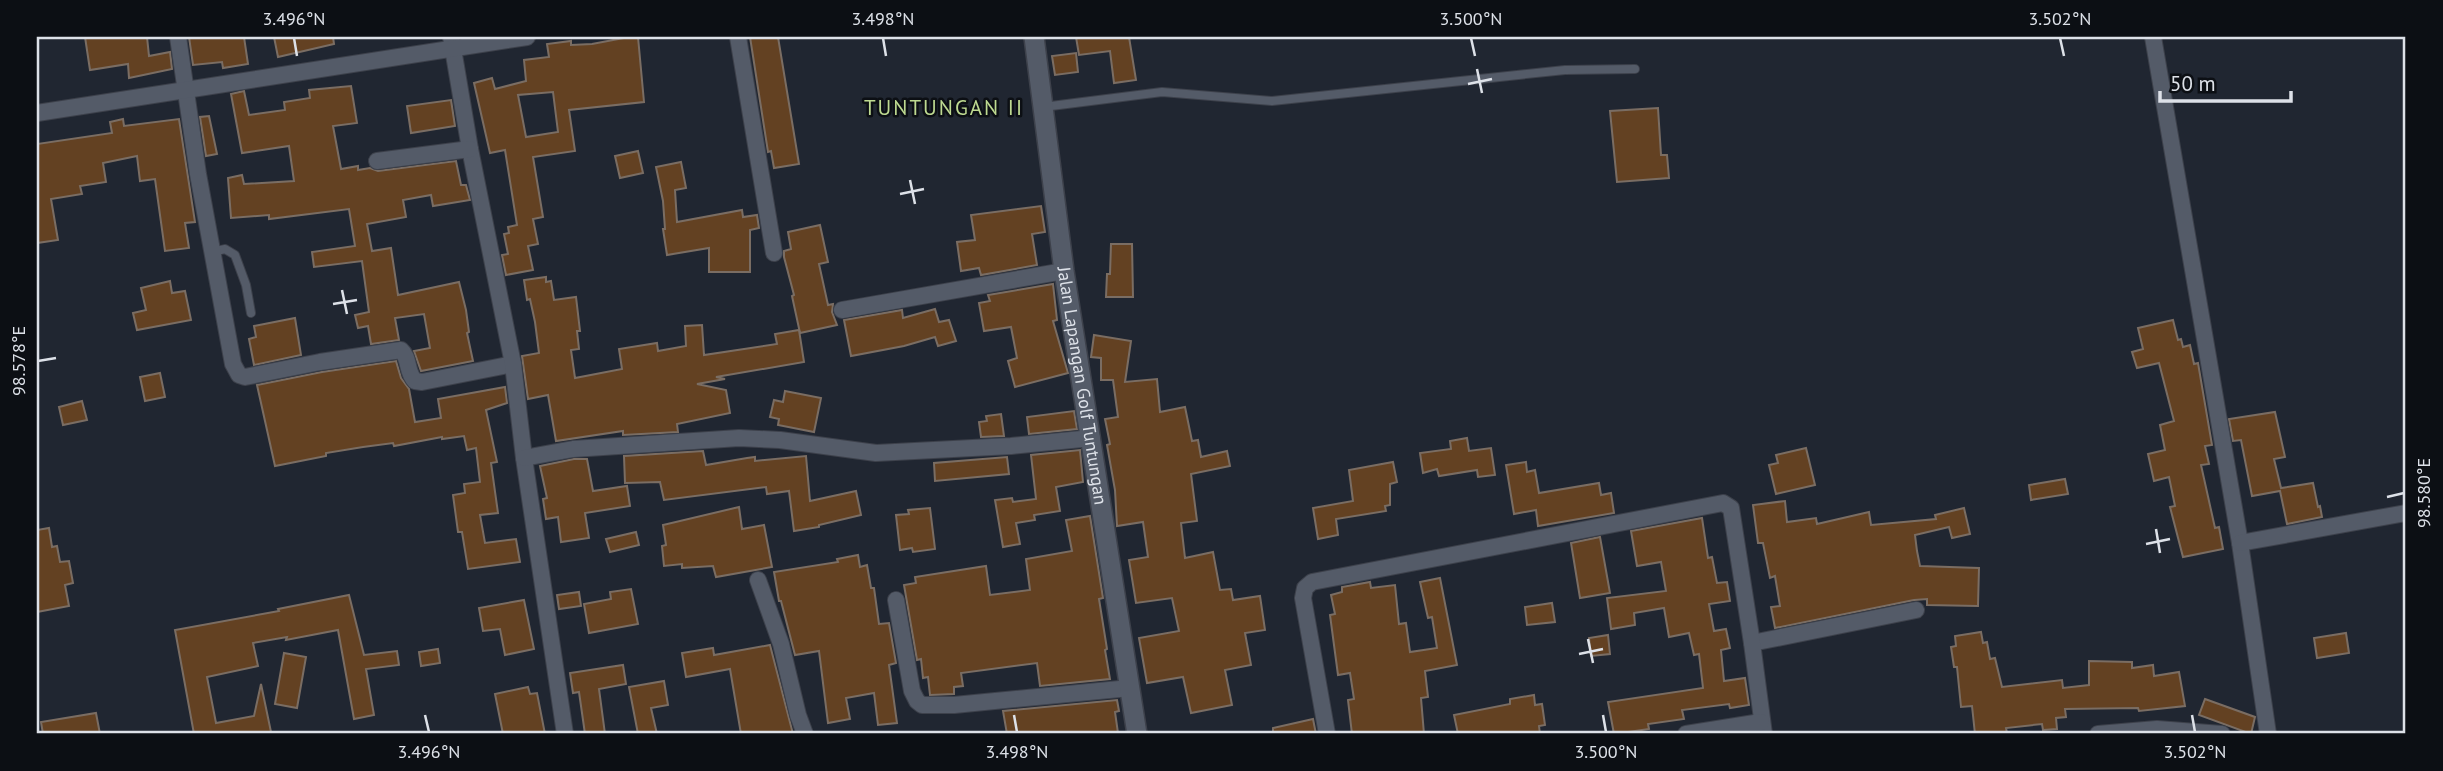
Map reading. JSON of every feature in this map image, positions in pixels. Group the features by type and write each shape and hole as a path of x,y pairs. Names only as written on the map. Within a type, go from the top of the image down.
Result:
{"street":[{"path":"178,37 212,252 233,364 239,375 245,377 401,350 406,355 408,372 415,381 422,382 513,364"},
{"path":"37,113 452,42 527,37"},
{"path":"738,37 774,253"},
{"name":"Jalan Lapangan Golf Tuntungan","path":"1034,37 1064,271 1137,734"},
{"path":"2153,37 2240,543 2268,734"},
{"path":"452,42 470,149 513,364 524,458 565,734"},
{"path":"377,161 470,149"},
{"path":"842,310 1064,271"},
{"path":"524,458 573,449 739,438 780,440 876,453 1011,446 1091,438"},
{"path":"1327,734 1303,598 1305,588 1312,582 1723,503 1731,508 1762,728 1686,734"},
{"path":"2240,543 2406,513"},
{"path":"758,580 781,644 805,734"},
{"path":"896,600 912,691 922,705 954,705 1130,688"},
{"path":"1752,643 1916,610"},
{"path":"2098,734 2157,729 2222,734"}],"lane":[{"path":"1043,107 1162,92 1272,101 1565,70 1635,69"},
{"path":"212,252 225,249 235,254 246,285 251,313"}],"building":[{"path":"85,37 147,37 149,56 170,52 172,69 129,78 128,64 90,70"},
{"path":"189,37 244,37 248,64 223,68 222,62 193,65"},
{"path":"274,37 333,37 334,44 278,57"},
{"path":"638,37 644,102 569,110 575,151 533,157 543,217 533,219 538,244 528,246 533,270 506,275 502,255 508,254 504,234 509,233 508,227 517,225 505,150 490,153 474,83 492,78 495,89 526,81 524,60 549,57 547,44 571,41 571,45","holes":["553,92 558,132 526,137 518,95"]},
{"path":"750,37 778,37 799,164 774,168 771,151 768,152"},
{"path":"1076,37 1129,37 1136,80 1114,83 1110,51 1079,55"},
{"path":"1076,53 1078,72 1055,75 1052,56"},
{"path":"351,86 357,123 333,126 341,169 358,166 358,170 370,168 378,171 456,161 461,185 466,185 470,200 433,206 431,195 403,200 406,217 367,224 372,251 391,248 398,295 459,282 473,361 421,371 414,351 430,348 424,314 395,318 399,340 371,344 368,326 358,328 355,315 369,312 362,261 314,267 312,252 355,246 349,209 269,219 269,215 231,218 228,178 242,175 244,184 294,181 289,146 242,153 231,94 244,91 249,115 285,110 284,102 310,98 309,90"},
{"path":"451,100 455,126 411,133 407,106"},
{"path":"1658,108 1661,155 1667,155 1669,178 1617,182 1610,111"},
{"path":"209,116 217,154 206,156 200,117"},
{"path":"123,119 124,126 179,119 195,222 185,223 189,248 165,251 155,179 140,181 137,156 103,163 106,182 80,186 82,194 51,199 58,240 37,243 37,144 112,133 110,122"},
{"path":"638,151 643,173 620,178 615,156"},
{"path":"681,162 686,188 675,190 677,222 742,210 743,217 757,215 759,228 750,230 750,272 709,272 709,248 667,255 663,201 656,167"},
{"path":"1041,206 1045,232 1032,234 1037,265 981,275 979,268 961,271 957,242 975,240 971,215"},
{"path":"820,225 828,262 819,264 828,305 833,304 832,312 837,325 800,333 784,251 791,249 788,232"},
{"path":"1111,244 1132,244 1133,297 1106,297"},
{"path":"546,277 546,282 551,281 554,300 576,297 580,331 577,331 579,349 571,350 575,378 622,369 619,349 657,343 658,351 686,346 685,326 702,325 704,355 777,344 775,334 799,330 804,362 716,377 725,379 697,384 726,390 730,413 677,424 678,432 623,435 623,431 556,441 548,395 528,399 522,356 539,353 535,322 530,299 527,300 524,280"},
{"path":"170,281 172,293 185,291 191,320 137,330 133,313 146,310 141,288"},
{"path":"1053,284 1057,320 1053,321 1068,373 1015,387 1008,361 1017,358 1011,327 984,331 979,303 990,301 988,295"},
{"path":"935,309 939,322 949,320 956,341 938,346 935,337 851,356 844,320 902,310 903,318"},
{"path":"295,318 301,355 254,365 249,339 256,337 254,326"},
{"path":"2173,320 2178,340 2181,339 2183,347 2190,345 2194,364 2198,363 2212,445 2205,446 2209,464 2201,465 2215,528 2219,527 2223,549 2183,557 2170,507 2175,506 2169,477 2154,481 2148,454 2165,450 2160,425 2174,421 2159,363 2137,368 2132,352 2143,349 2138,328"},
{"path":"1094,335 1131,341 1125,382 1157,379 1160,412 1185,407 1192,441 1198,440 1201,457 1227,451 1230,466 1191,474 1197,521 1181,523 1185,558 1213,552 1220,590 1231,589 1233,600 1260,596 1265,630 1245,633 1251,665 1225,670 1232,705 1191,713 1183,677 1147,683 1139,638 1179,631 1172,598 1136,603 1129,560 1148,557 1143,522 1117,526 1115,490 1107,445 1110,444 1105,419 1118,417 1113,380 1101,380 1101,358 1091,357"},
{"path":"396,361 401,378 409,389 415,422 441,418 438,399 505,387 507,403 486,410 497,462 491,463 498,513 480,515 485,543 516,539 520,562 468,569 462,532 458,532 453,495 465,493 464,484 480,482 476,448 467,450 464,436 442,437 394,446 393,443 363,447 275,466 257,385"},
{"path":"160,373 165,397 145,401 140,377"},
{"path":"785,391 821,398 814,432 778,425 779,419 770,417 774,400 783,402"},
{"path":"82,401 87,420 63,425 59,407"},
{"path":"1074,411 1077,429 1029,434 1027,417"},
{"path":"2275,412 2285,457 2274,459 2281,488 2313,483 2322,517 2287,524 2280,491 2252,496 2241,440 2233,441 2229,419"},
{"path":"1001,414 1004,436 981,437 979,422 987,421 986,416"},
{"path":"1467,438 1469,451 1491,448 1495,475 1478,477 1477,470 1439,476 1437,469 1423,473 1420,453 1451,449 1450,441"},
{"path":"1806,448 1815,485 1776,494 1769,465 1778,463 1776,455"},
{"path":"1080,450 1083,482 1056,487 1060,511 1034,515 1035,520 1016,523 1020,544 1003,547 995,500 1012,498 1013,502 1036,499 1031,455"},
{"path":"703,451 706,465 755,457 755,461 806,456 810,501 856,491 861,515 794,531 789,491 767,494 766,487 664,500 660,482 625,483 624,456"},
{"path":"1007,457 1009,474 935,481 934,463"},
{"path":"587,459 593,491 627,486 630,506 585,513 589,538 561,542 558,517 546,519 543,499 547,498 540,466"},
{"path":"1393,462 1397,482 1390,484 1390,505 1385,506 1386,511 1336,519 1338,535 1318,539 1313,508 1353,501 1349,470"},
{"path":"1526,462 1527,472 1535,470 1539,493 1599,483 1601,495 1611,493 1614,513 1538,526 1536,510 1514,514 1506,465"},
{"path":"2065,479 2068,494 2031,500 2029,485"},
{"path":"1785,501 1787,522 1816,518 1817,524 1869,512 1871,525 1936,519 1935,515 1964,508 1970,534 1952,538 1949,527 1915,535 1917,551 1920,566 1979,568 1978,606 1927,605 1927,599 1914,600 1775,628 1771,607 1780,606 1775,576 1770,578 1763,543 1758,543 1753,505"},
{"path":"739,507 742,529 764,525 772,567 716,577 713,566 664,566 662,546 666,545 663,525"},
{"path":"930,508 935,549 913,552 912,548 900,550 896,515 909,514 908,510"},
{"path":"1090,516 1103,598 1099,599 1110,679 1040,686 1037,663 961,673 963,686 954,687 954,694 930,695 928,677 923,678 921,659 917,660 904,585 916,583 915,577 986,566 990,595 1030,590 1026,559 1072,551 1066,520"},
{"path":"1702,518 1708,558 1712,557 1717,583 1727,582 1730,601 1709,604 1714,631 1726,629 1730,648 1721,650 1724,681 1745,678 1749,705 1730,708 1729,704 1682,710 1684,719 1648,724 1649,729 1614,734 1608,702 1703,688 1699,654 1694,655 1689,633 1669,637 1664,608 1634,613 1635,625 1611,629 1607,598 1666,591 1661,562 1637,566 1631,531"},
{"path":"49,528 52,547 57,546 60,562 69,561 73,583 65,585 69,606 37,612 37,530"},
{"path":"636,532 639,545 610,552 606,539"},
{"path":"1600,537 1610,593 1580,598 1571,543"},
{"path":"858,555 860,567 867,565 871,588 874,588 879,624 889,623 896,663 889,665 897,723 878,725 874,693 846,698 850,719 828,723 819,651 795,655 779,601 774,572 838,562 837,559"},
{"path":"1440,578 1457,665 1425,671 1428,697 1421,698 1424,734 1352,734 1348,700 1354,699 1350,673 1338,675 1330,615 1335,614 1331,595 1342,592 1342,587 1370,582 1371,588 1395,585 1399,624 1406,623 1410,652 1437,648 1432,617 1428,618 1420,582"},
{"path":"631,589 638,624 589,633 584,604 611,599 610,592"},
{"path":"579,592 581,606 559,609 557,595"},
{"path":"349,595 364,655 397,651 399,665 366,669 374,715 354,719 338,630 253,643 258,666 207,677 216,723 254,716 261,684 271,732 194,734 175,630"},
{"path":"524,600 534,649 505,655 500,629 483,631 479,608"},
{"path":"1552,603 1555,622 1527,625 1525,607"},
{"path":"1981,632 1983,643 1987,642 1990,659 1995,658 2002,687 2062,680 2063,688 2089,685 2089,661 2132,662 2132,668 2153,665 2154,676 2179,672 2185,706 2139,711 2138,708 2065,709 2066,717 2056,718 2057,729 2043,730 2042,724 2006,728 2007,733 1975,734 1972,706 1961,707 1957,667 1954,667 1951,647 1956,646 1955,636"},
{"path":"2346,633 2349,653 2317,658 2314,638"},
{"path":"1608,635 1610,654 1591,656 1589,638"},
{"path":"770,645 793,734 741,734 730,669 686,677 682,653 713,648 714,655"},
{"path":"438,649 440,663 421,666 419,652"},
{"path":"284,653 306,657 297,708 275,704"},
{"path":"623,665 626,684 599,689 605,734 585,734 579,692 573,693 570,673"},
{"path":"664,681 668,705 651,708 657,734 638,734 629,687"},
{"path":"528,687 530,694 537,693 545,734 503,734 495,694"},
{"path":"1534,695 1535,705 1542,704 1545,725 1539,726 1540,734 1458,734 1454,715 1510,704 1510,699"},
{"path":"2205,699 2255,717 2251,734 2199,715"},
{"path":"1117,700 1119,711 1115,712 1118,733 1007,734 1003,711"},
{"path":"96,713 100,734 43,734 41,722"},
{"path":"1313,719 1316,734 1273,734 1273,728"}],"district":[{"name":"TUNTUNGAN II","path":"944,108"}]}
